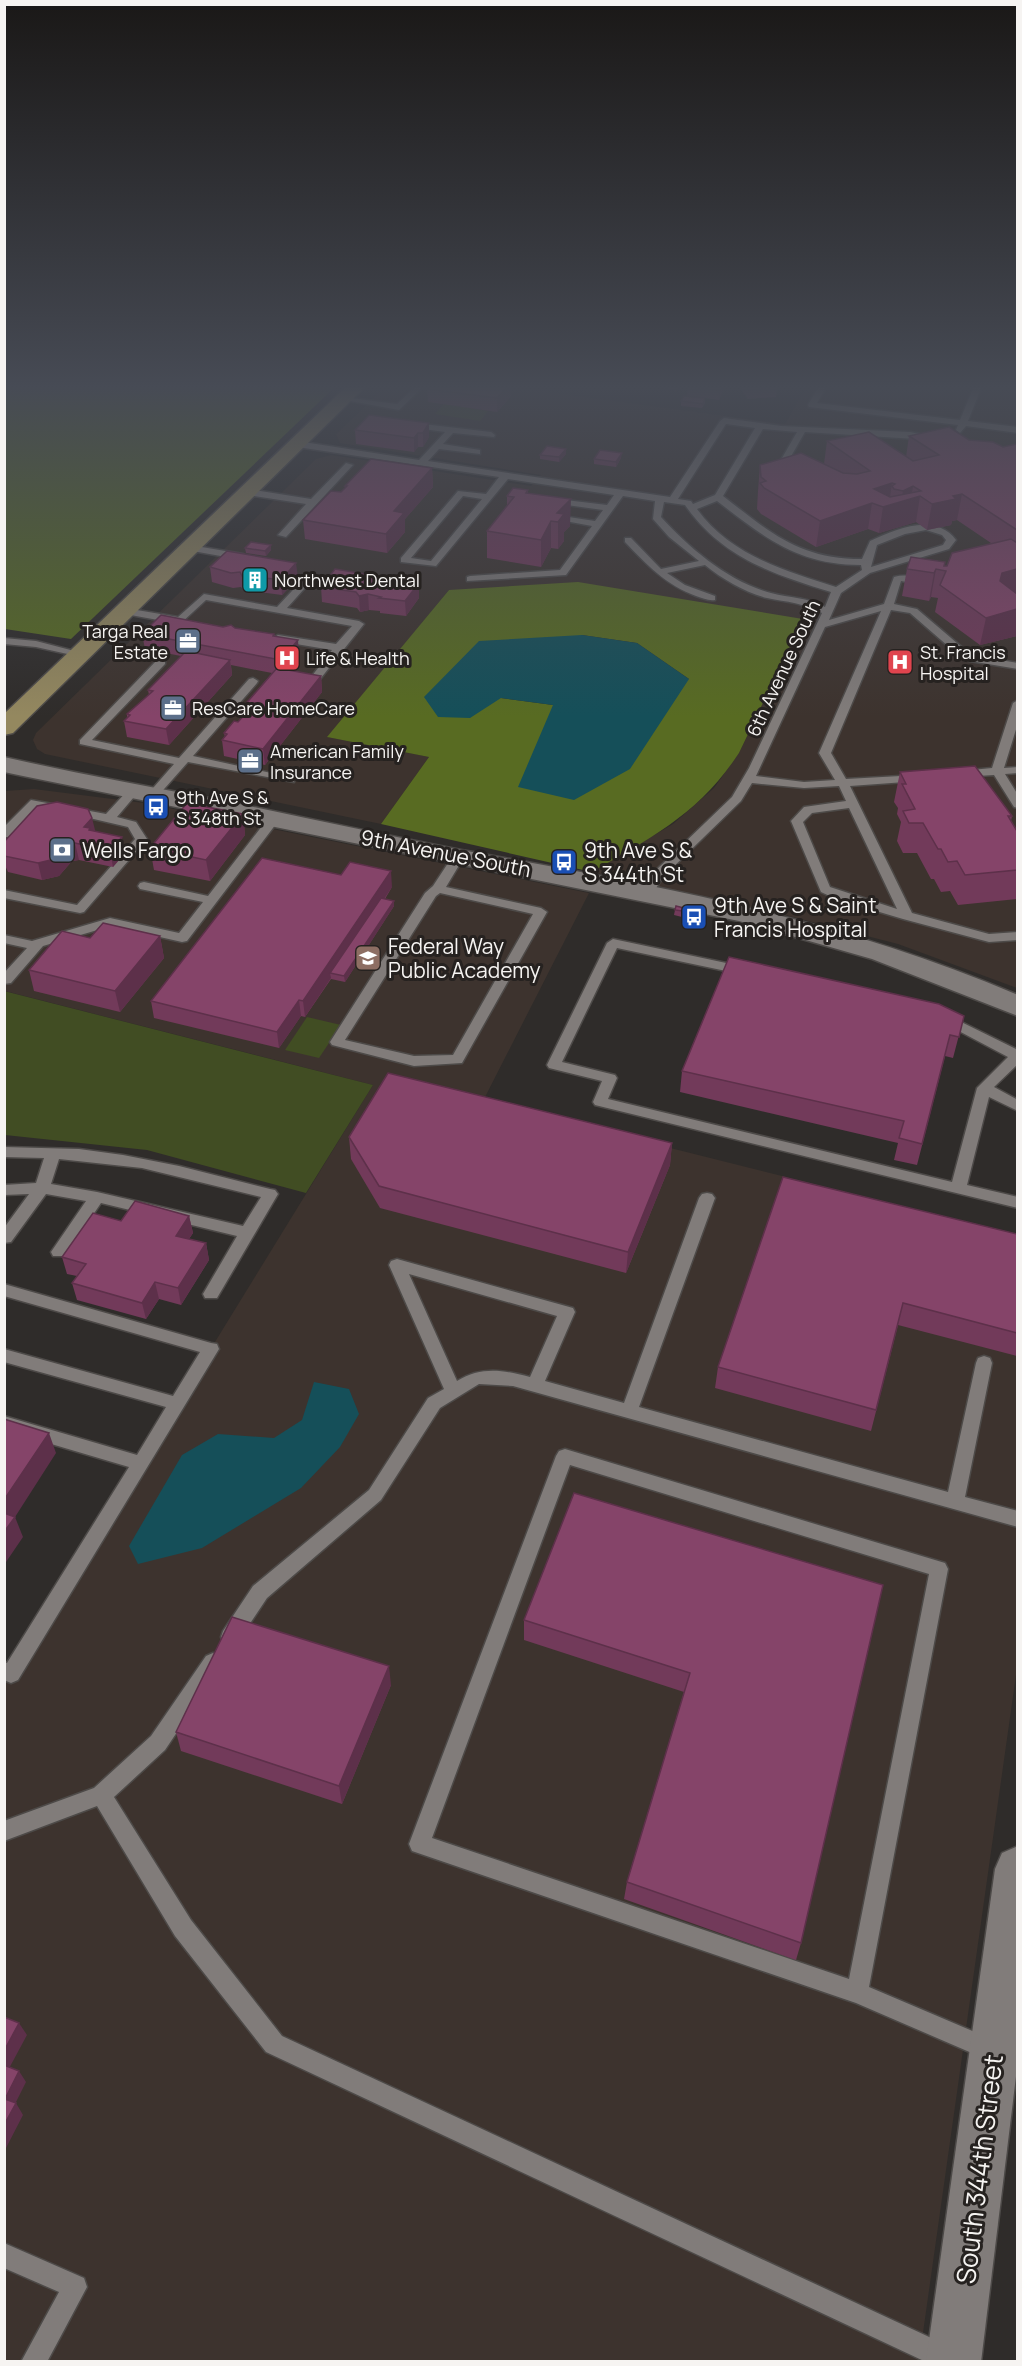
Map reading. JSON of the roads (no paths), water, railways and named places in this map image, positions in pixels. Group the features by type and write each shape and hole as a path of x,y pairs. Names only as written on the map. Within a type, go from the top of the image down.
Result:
{"main road":[{"path":"4,728 243,496"}],"street":[{"name":"9th Avenue South","path":"4,764 747,914 840,939 926,968 1017,1007"},
{"name":"South 344th Street","path":"953,2361 1017,1869"}],"lane":[{"path":"276,496 313,502"},
{"path":"283,535 318,496"},
{"path":"458,496 404,560 433,564 488,497"},
{"path":"484,496 488,497"},
{"path":"470,579 563,573 617,496"},
{"path":"643,496 688,503 692,508 718,497 786,548 824,561 867,566 946,547 951,540 948,534 939,529 923,528 894,533 873,543 867,566 837,591"},
{"path":"672,501 675,496"},
{"path":"542,498 609,508"},
{"path":"660,499 656,517 672,535 723,575 767,595 809,602 827,612"},
{"name":"6th Avenue South","path":"647,893 658,875 737,799 749,779 837,591 774,571 737,551 703,524 692,508"},
{"path":"542,515 598,524"},
{"path":"628,540 659,572 681,587 711,598"},
{"path":"190,548 254,559"},
{"path":"659,572 707,562"},
{"path":"280,610 308,579"},
{"path":"907,916 843,783 825,753 888,606 897,579 914,579 922,583 922,587"},
{"path":"180,621 204,597 359,624 313,681"},
{"path":"913,610 917,599"},
{"path":"821,626 888,606 913,610 968,658 1017,666"},
{"path":"124,611 191,623"},
{"path":"271,636 339,648"},
{"path":"6,642 81,654"},
{"path":"161,662 84,742 290,780"},
{"path":"109,818 184,760 253,681"},
{"path":"1017,703 997,771 1017,805"},
{"path":"948,775 1017,770"},
{"path":"749,779 804,785 927,777"},
{"path":"4,834 35,802 132,825 141,839 80,909 4,894"},
{"path":"853,804 808,810 797,821 825,889 840,896 989,938 1017,936"},
{"path":"6,980 39,942 48,942 110,922 182,938 273,820"},
{"path":"438,889 541,912 457,1060 414,1061 337,1042 431,893 438,889 458,857"},
{"path":"144,886 211,900"},
{"path":"4,939 35,946"},
{"path":"761,974 613,943 554,1065 610,1078 600,1102 1017,1203"},
{"path":"932,1012 1017,1056 984,1088 958,1189"},
{"path":"984,1088 1017,1106"},
{"path":"4,1152 87,1155 144,1164 270,1194 211,1294"},
{"path":"6,1238 42,1188 53,1153"},
{"path":"4,1190 42,1188 97,1197 247,1233"},
{"path":"59,1252 97,1197"},
{"path":"629,1411 707,1198"},
{"path":"453,1391 397,1265 567,1312 535,1385"},
{"path":"4,1290 211,1349 11,1674 4,1671"},
{"path":"4,1355 178,1404"},
{"path":"955,1502 984,1363"},
{"path":"4,1831 101,1795 158,1743 260,1592 375,1495 434,1403 476,1377 513,1379 1017,1519"},
{"path":"4,1423 140,1463"},
{"path":"857,1993 939,1569 565,1456 419,1844 857,1993 994,2052"},
{"path":"101,1795 183,1928 273,2044 953,2361"},
{"path":"4,2255 75,2287 33,2361"}],"water":[{"path":"582,635 637,643 689,679 630,769 574,800 518,787 553,705 501,698 470,718 438,717 424,697 479,641"},
{"path":"314,1382 349,1389 359,1414 340,1447 301,1488 202,1548 138,1564 129,1546 182,1455 218,1434 274,1438 302,1420"}],"place":[{"name":"Northwest Dental","path":"255,580"},
{"name":"Targa Real Estate","path":"188,641"},
{"name":"Life & Health","path":"287,658"},
{"name":"St. Francis Hospital","path":"900,662"},
{"name":"ResCare HomeCare","path":"173,708"},
{"name":"American Family Insurance","path":"250,761"},
{"name":"9th Ave S & S 348th St","path":"156,807"},
{"name":"Wells Fargo","path":"62,850"},
{"name":"9th Ave S & S 344th St","path":"564,862"},
{"name":"9th Ave S & Saint Francis Hospital","path":"694,917"},
{"name":"Federal Way Public Academy","path":"368,958"}]}
